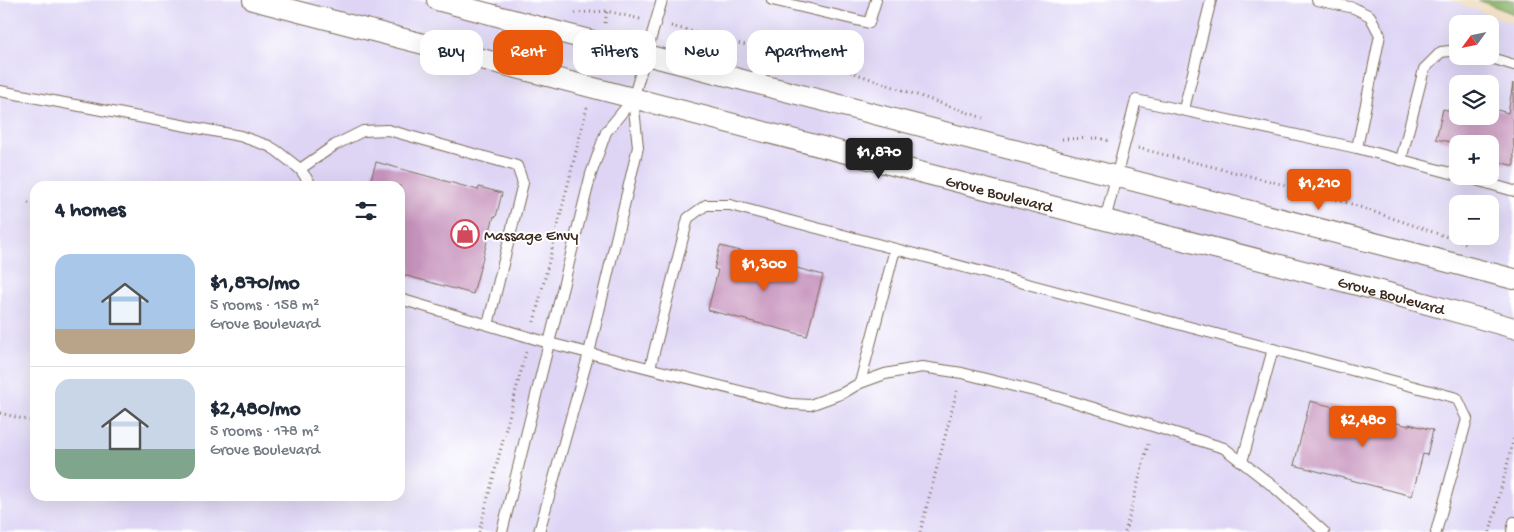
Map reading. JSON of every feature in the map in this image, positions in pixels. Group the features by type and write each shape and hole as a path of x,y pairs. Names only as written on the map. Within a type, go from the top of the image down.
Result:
{"street":[{"name":"Grove Boulevard","path":"254,0 1376,290 1514,328"},
{"path":"437,0 573,36"},
{"path":"656,59 1514,279"}],"lane":[{"path":"653,30 662,0"},
{"path":"772,0 869,23 876,0"},
{"path":"1184,109 1212,0"},
{"path":"1317,0 1354,8 1370,16 1380,35 1357,148"},
{"path":"1401,160 1424,69 1441,52 1449,51"},
{"path":"1499,60 1514,65"},
{"path":"502,532 591,174 606,132 633,99 640,75"},
{"path":"0,91 240,136 269,146 300,169 308,181"},
{"path":"539,532 589,353 638,147 633,99"},
{"path":"1105,220 1136,100 1357,148 1449,173"},
{"path":"300,169 335,145 363,131 388,130 517,166 523,183 488,325"},
{"path":"1493,185 1514,191"},
{"path":"650,368 688,218 706,205 730,205 1457,398 1467,419 1436,532"},
{"path":"860,383 894,249"},
{"path":"405,300 530,338 791,404 810,405 843,393 860,383 885,374 922,367 962,373 1058,397 1224,448 1274,487 1324,532"},
{"path":"1242,462 1273,349"},
{"path":"1512,532 1514,522"}],"path":[{"path":"570,11 578,13 607,11 851,72 989,120"},
{"path":"604,30 607,11"},
{"path":"479,532 530,338 591,88"},
{"path":"1061,139 1097,138 1124,144 1289,186 1348,203 1449,238"},
{"path":"920,532 962,373"},
{"path":"0,412 30,421"},
{"path":"1126,532 1153,427"},
{"path":"1490,532 1514,438"}],"shaded area":[{"path":"0,0 1449,0 1490,15 1449,15 1449,65 1499,65 1499,18 1514,24 1514,532 0,532"}],"green space":[{"path":"1478,0 1514,0 1514,14"}],"building":[{"path":"1513,83 1514,166 1499,162 1499,135 1449,135 1449,142 1436,139 1443,109 1449,110 1449,125 1499,125 1499,110 1508,113"},
{"path":"376,162 478,190 479,187 502,193 473,294 405,275 405,181 370,181"},
{"path":"720,246 823,275 807,336 708,310 718,270 714,269"},
{"path":"1310,401 1409,426 1409,424 1433,430 1427,455 1423,454 1412,496 1294,465"}],"place":[{"name":"Massage Envy","path":"465,234"}]}
